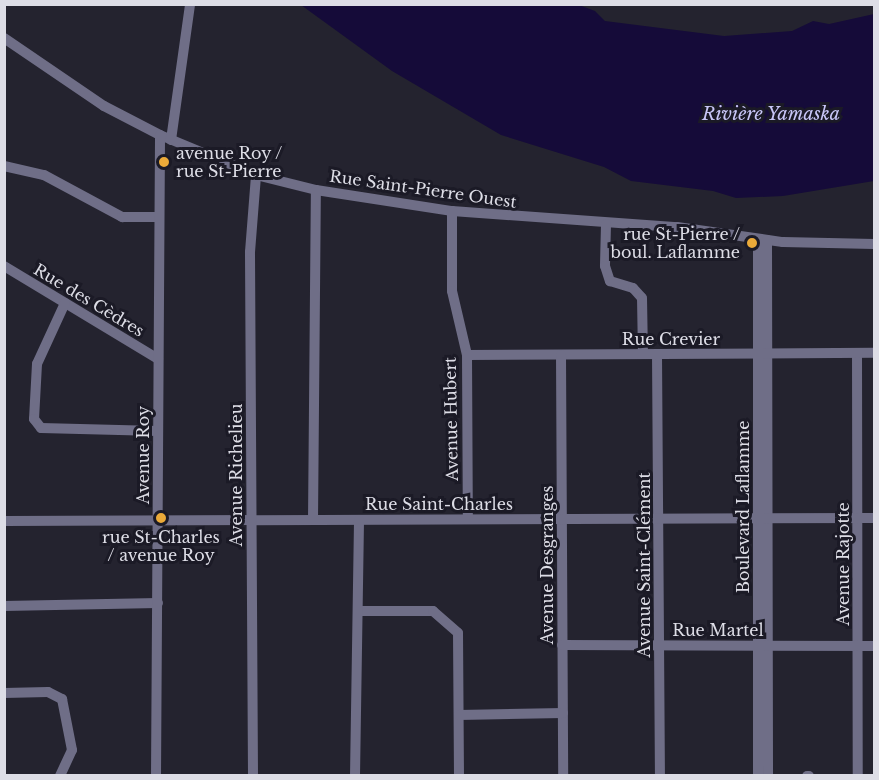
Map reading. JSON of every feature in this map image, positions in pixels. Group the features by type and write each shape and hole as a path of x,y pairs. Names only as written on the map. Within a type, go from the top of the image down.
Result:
{"street":[{"path":"171,140 190,4"},
{"name":"Rue Saint-Pierre Ouest","path":"4,39 104,106 160,135 256,176 316,190 452,211 606,224 677,227 763,240 874,244"},
{"name":"Avenue Roy","path":"156,776 160,135"},
{"path":"4,166 44,175 122,217 158,217"},
{"name":"Avenue Richelieu","path":"253,776 250,252 256,176"},
{"path":"313,520 316,190"},
{"name":"Avenue Hubert","path":"452,211 452,291 467,356 468,519"},
{"path":"606,224 605,266 610,281 633,288 642,298 643,354"},
{"name":"Boulevard Laflamme","path":"763,240 761,518 768,776"},
{"name":"Rue des Cèdres","path":"4,266 158,359"},
{"path":"65,303 37,364 34,419 41,428 158,431"},
{"name":"Avenue Rajotte","path":"857,353 858,776"},
{"name":"Rue Crevier","path":"467,356 874,353"},
{"name":"Avenue Saint-Clément","path":"657,354 660,776"},
{"name":"Avenue Desgranges","path":"561,355 563,776"},
{"name":"Rue Saint-Charles","path":"4,521 874,518"},
{"path":"355,776 359,520"},
{"path":"4,606 158,603"},
{"path":"359,610 433,611 453,626 458,633 460,660 459,776"},
{"name":"Rue Martel","path":"562,645 874,646"},
{"name":"Boulevard Laflamme","path":"758,776 763,645"},
{"path":"4,693 48,692 62,699 72,750 60,776"},
{"path":"459,715 562,713"}],"water":[{"name":"Rivière Yamaska","path":"301,5 579,5 595,11 605,21 724,36 792,31 813,21 829,24 874,14 874,181 783,196 736,198 713,191 631,181 604,167 501,135 392,71"}],"place":[{"name":"avenue Roy / rue St-Pierre","path":"164,162"},
{"name":"rue St-Pierre / boul. Laflamme","path":"752,243"},
{"name":"rue St-Charles / avenue Roy","path":"161,518"}]}
